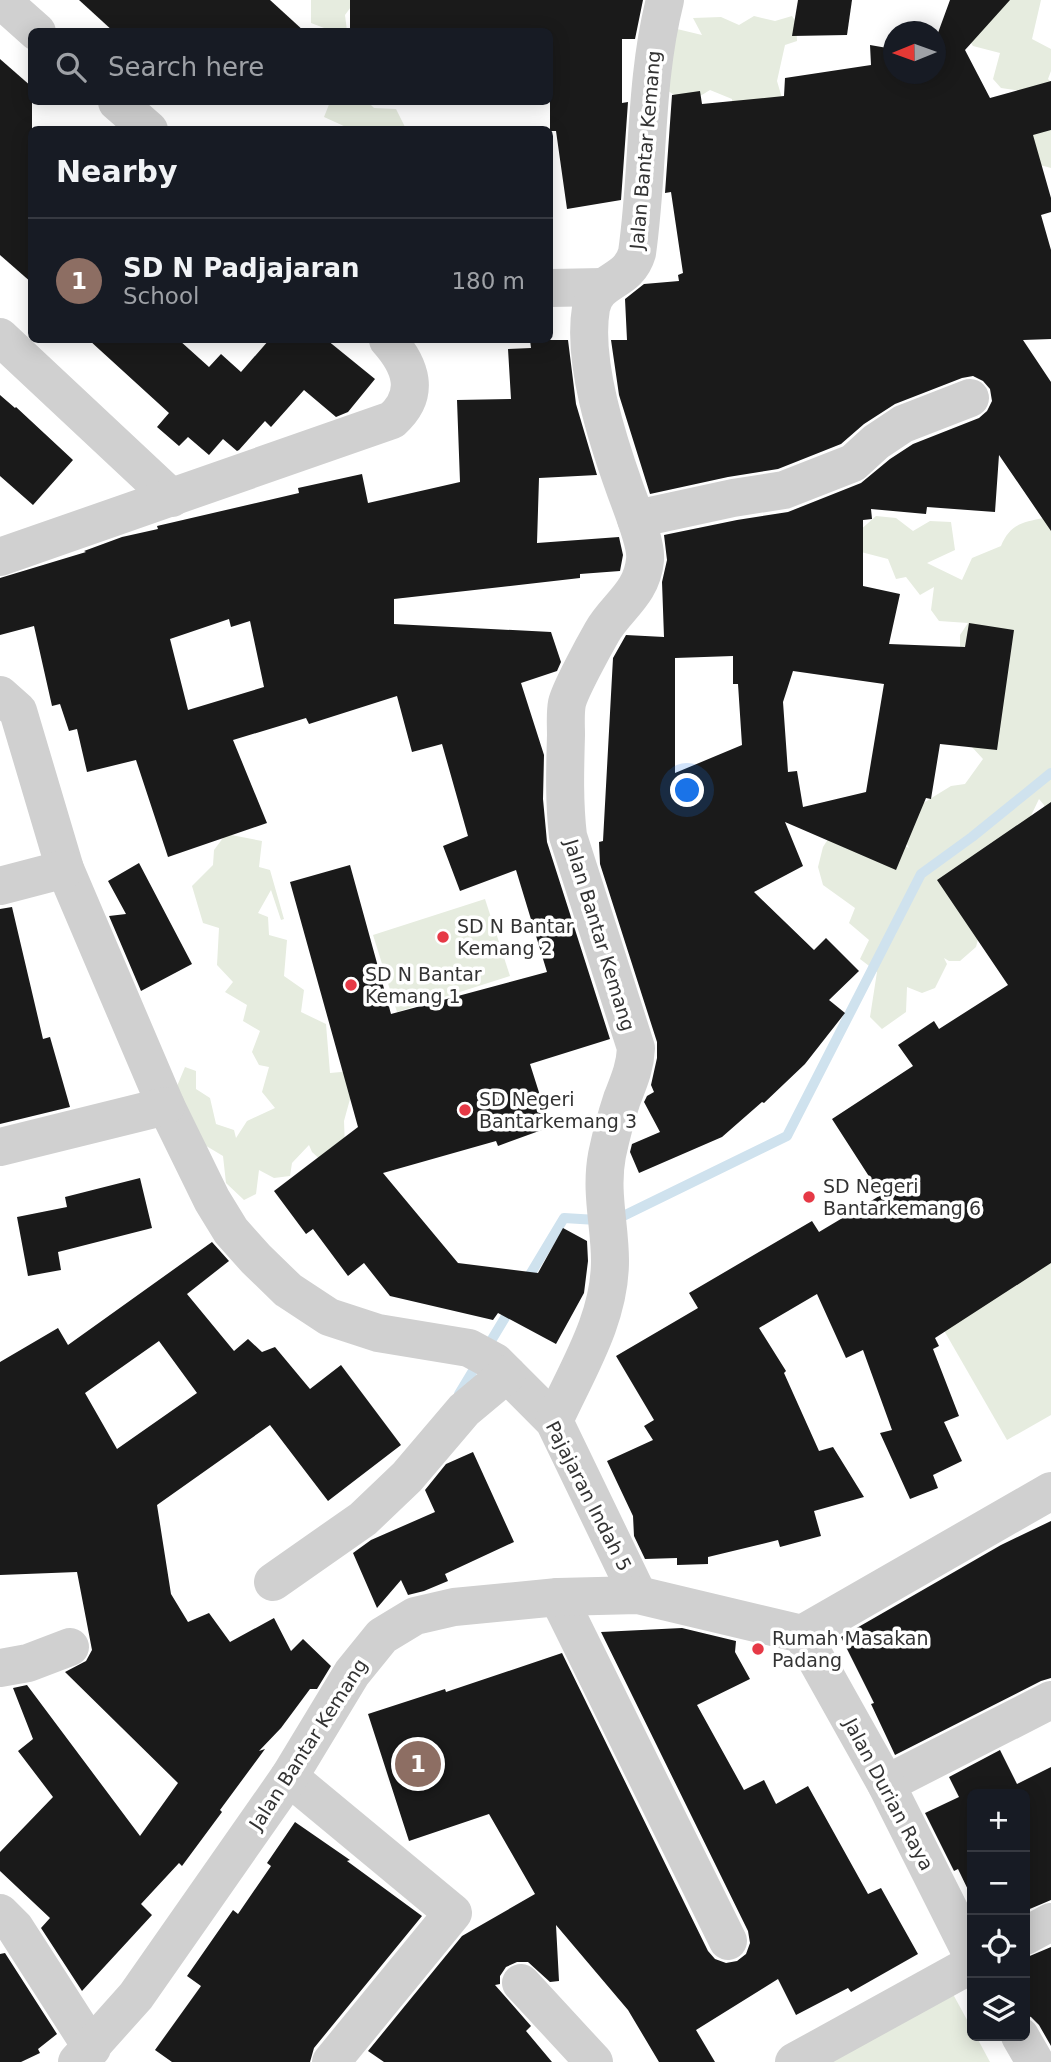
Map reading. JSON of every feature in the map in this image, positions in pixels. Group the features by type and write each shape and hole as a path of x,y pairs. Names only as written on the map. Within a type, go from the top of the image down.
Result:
{"street":[{"path":"1,0 32,28"},
{"name":"Jalan Bantar Kemang","path":"554,1421 599,1324 605,1299 610,1261 605,1215 607,1158 622,1098 632,1077 636,1048 568,836 565,804 567,702 604,629 625,605 642,577 646,557 636,519 605,434 591,352 591,309 594,298 603,287 626,273 634,264 651,74 665,0"},
{"path":"120,105 144,126"},
{"path":"553,288 603,287"},
{"path":"0,337 172,498"},
{"path":"0,557 392,419 404,409 410,391 408,369 391,343"},
{"path":"636,519 784,490 853,463 876,442 903,424 970,397"},
{"path":"0,695 18,711 65,869 166,1106 212,1200 231,1231 288,1290 329,1317 378,1334 491,1361 464,1410 407,1477 363,1519 273,1582"},
{"path":"0,886 65,869"},
{"path":"0,1147 166,1106"},
{"name":"Pajajaran Indah 5","path":"491,1361 554,1421 638,1595"},
{"path":"802,1634 1051,1491"},
{"name":"Jalan Bantar Kemang","path":"84,2055 136,1996 289,1777 352,1673 382,1636 415,1616 454,1607 558,1597 638,1595 802,1634"},
{"path":"558,1597 728,1941"},
{"name":"Jalan Durian Raya","path":"802,1634 886,1784 967,1945"},
{"path":"0,1668 28,1662 70,1647"},
{"path":"886,1784 1051,1700"},
{"path":"289,1777 453,1913 331,2062"},
{"path":"0,1913 15,1928 84,2055"},
{"path":"1030,1933 1051,1922"},
{"path":"793,2062 967,1967"},
{"path":"521,1983 594,2062"},
{"path":"1023,2041 1035,2062"}],"shaded area":[{"path":"311,0 356,0 345,15 347,28 324,28 311,23"},
{"path":"976,0 1041,0 1032,39 1051,49 1051,71 1048,79 1051,82 1051,168 1040,165 1021,91 1001,88 993,79 1000,53 973,46 966,36"},
{"path":"754,16 775,21 792,16 796,22 797,41 785,45 777,81 784,105 733,112 732,99 710,90 685,99 661,86 677,29 702,35 693,18 721,17 739,25"},
{"path":"329,105 371,105 374,108 396,109 404,126 344,126 324,117"},
{"path":"876,516 896,518 913,531 930,521 951,522 955,550 927,563 962,580 972,558 1001,546 1018,525 1044,518 1051,523 1051,816 1047,816 1039,799 986,909 976,947 960,961 944,958 947,964 935,988 922,993 907,987 906,1012 882,1029 870,1017 877,972 860,959 869,940 849,923 855,908 823,885 818,867 823,847 834,830 852,822 909,848 903,836 907,813 951,786 965,784 983,759 971,746 960,660 960,635 968,623 939,621 931,610 934,587 920,595 906,577 896,579 888,559 861,552 858,532"},
{"path":"226,834 262,841 259,867 270,870 284,919 281,920 271,890 258,913 268,917 269,935 287,940 284,976 304,990 301,1012 326,1024 330,1073 352,1071 356,1077 344,1121 345,1148 325,1164 312,1152 309,1145 292,1163 290,1176 274,1178 259,1170 256,1194 244,1200 226,1183 223,1156 183,1132 175,1091 185,1067 196,1071 196,1089 210,1098 216,1124 234,1130 236,1138 247,1121 275,1108 262,1092 269,1067 259,1065 252,1052 260,1031 243,1021 247,1005 225,992 233,982 217,965 219,928 203,923 192,886 213,865 214,850"},
{"path":"485,899 510,976 397,1012 373,935"},
{"path":"1051,1174 1051,1415 1007,1440 904,1261"},
{"path":"948,1985 967,2020 967,2041 979,2041 990,2062 818,2062"}],"building":[{"path":"79,0 270,0 301,28 110,28"},
{"path":"350,0 643,0 635,39 622,39 622,103 628,102 621,200 567,209 556,131 550,126 550,105 553,105 553,28 350,28"},
{"path":"798,0 852,0 847,35 792,36"},
{"path":"950,0 1010,0 965,50 990,98 1051,81 1051,130 1033,135 1051,198 1051,212 1041,215 1051,250 1051,339 1023,340 1051,382 1051,531 999,455 995,512 927,507 926,514 871,509 872,519 863,520 863,586 900,594 889,644 965,647 969,623 1014,630 997,750 940,744 931,799 926,798 896,870 785,822 803,866 754,892 814,950 826,938 859,971 829,1000 845,1013 805,1064 764,1103 722,1137 639,1173 630,1152 632,1144 660,1132 644,1102 647,1096 654,1092 651,1085 657,1058 657,1042 600,864 599,842 603,841 613,658 626,635 664,637 662,582 667,560 664,535 788,512 861,483 913,444 979,418 987,411 992,401 990,389 983,381 973,376 962,378 895,404 864,424 841,444 778,469 650,494 619,395 611,340 627,340 625,299 644,284 679,281 678,275 683,273 671,192 665,193 672,95 700,91 702,104 784,96 785,78 871,65 870,45 883,47 883,84 946,84 946,21 942,21","holes":["733,656 733,684 738,684 742,745 675,773 675,658","793,671 884,684 866,792 803,807 797,771 788,772 783,702"]},
{"path":"0,59 28,84 28,105 32,105 32,126 28,126 28,280 0,255"},
{"path":"568,340 576,404 597,475 539,478 537,543 619,537 623,555 620,571 394,599 394,624 551,632 561,662 557,671 521,683 544,755 543,799 547,842 610,1039 530,1064 550,1127 498,1146 496,1141 383,1173 458,1263 538,1273 563,1228 587,1241 588,1261 584,1293 556,1344 498,1313 493,1320 390,1296 364,1263 348,1276 313,1229 306,1234 274,1191 358,1127 290,882 350,865 391,1014 547,972 516,870 460,891 443,846 468,836 442,744 412,752 397,696 309,724 306,718 233,740 267,823 168,857 136,760 87,772 77,729 69,731 60,704 52,706 34,626 0,635 0,578 86,552 84,551 122,537 158,529 157,526 299,493 298,488 362,474 368,503 460,482 457,400 511,399 508,349 531,348 530,343","holes":["229,619 231,627 250,621 264,687 188,710 170,639"]},
{"path":"92,343 182,343 209,367 221,354 241,372 266,343 331,343 375,379 348,412 336,417 304,390 271,427 265,421 237,451 223,439 209,455 188,437 179,446 157,427 169,413"},
{"path":"0,395 73,460 33,505 0,476"},
{"path":"1051,802 1051,1263 935,1338 939,1346 933,1349 959,1416 944,1422 962,1461 933,1475 938,1488 910,1499 880,1433 892,1430 863,1350 846,1358 817,1294 759,1328 786,1371 784,1373 819,1451 833,1447 864,1497 814,1511 821,1536 780,1547 778,1540 708,1557 708,1564 677,1565 677,1558 645,1559 634,1536 633,1516 607,1461 653,1440 644,1426 654,1420 616,1356 698,1308 689,1293 812,1221 819,1232 881,1195 832,1119 913,1066 898,1045 934,1021 939,1029 1008,985 937,880"},
{"path":"139,863 192,964 141,991 109,916 126,914 108,881"},
{"path":"12,907 43,1039 50,1037 70,1107 0,1124 0,909"},
{"path":"140,1178 152,1228 58,1252 61,1270 28,1276 17,1217 67,1207 65,1197"},
{"path":"212,1242 229,1261 187,1294 234,1351 248,1339 262,1352 275,1347 310,1389 341,1365 401,1445 328,1501 270,1425 157,1505 171,1594 188,1622 209,1613 230,1642 274,1618 291,1651 303,1639 331,1666 317,1689 310,1689 281,1728 259,1751 265,1749 182,1866 179,1863 141,1904 152,1915 82,1991 41,1928 50,1918 0,1871 0,1852 53,1797 18,1751 33,1739 13,1688 27,1685 140,1836 178,1783 65,1672 86,1661 92,1650 77,1572 0,1575 0,1362 58,1328 68,1345","holes":["159,1341 197,1393 117,1449 85,1393"]},
{"path":"473,1452 514,1542 445,1574 448,1581 424,1591 408,1595 401,1580 377,1608 353,1553 371,1540 435,1512 425,1490 446,1464"},
{"path":"1051,1521 1051,1678 895,1755 871,1704 874,1703 841,1637 1001,1545"},
{"path":"682,1628 736,1641 735,1652 750,1679 697,1705 744,1790 764,1780 776,1804 808,1786 868,1894 881,1888 918,1954 851,1992 848,1988 796,2015 778,1979 696,2030 715,2062 659,2062 628,2010 556,1925 559,1981 550,1982 528,1962 517,1962 506,1967 500,1976 500,1984 495,1985 531,2026 526,2031 552,2062 384,2062 368,2051 462,1936 535,1894 489,1814 409,1841 368,1714 445,1689 446,1692 562,1653 708,1951 715,1959 726,1963 737,1961 746,1954 750,1943 748,1931 601,1632"},
{"path":"1000,1750 1017,1784 1051,1767 1051,1900 1030,1909 1030,1789 967,1789 967,1888 958,1869 954,1871 925,1813 959,1797 949,1777"},
{"path":"295,1822 350,1860 347,1861 422,1916 314,2048 310,2062 172,2062 155,2050 201,1986 187,1976 233,1910 238,1914 271,1866 267,1863"},
{"path":"1051,1947 1051,2046 1039,2025 1030,2017 1030,1956"},
{"path":"5,1953 57,2034 38,2049 40,2053 21,2062 0,2062 0,1954"}],"waterway":[{"path":"525,1283 564,1218 613,1221 787,1136 921,874 1051,773"},
{"path":"459,1394 512,1306"}],"place":[{"name":"SD N Bantar Kemang 2","path":"443,937"},
{"name":"SD N Bantar Kemang 1","path":"351,985"},
{"name":"SD Negeri Bantarkemang 3","path":"465,1110"},
{"name":"SD Negeri Bantarkemang 6","path":"809,1197"},
{"name":"Rumah Masakan Padang","path":"758,1649"},
{"name":"SD N Padjajaran","path":"418,1764"}]}
